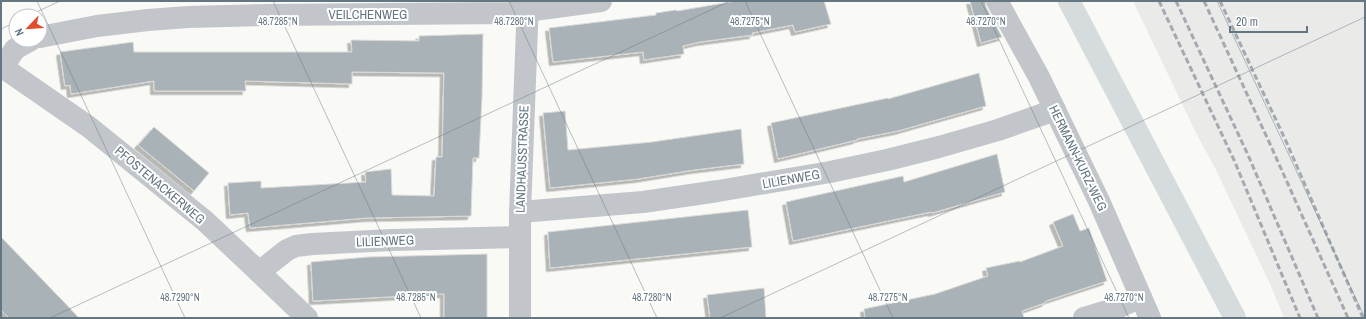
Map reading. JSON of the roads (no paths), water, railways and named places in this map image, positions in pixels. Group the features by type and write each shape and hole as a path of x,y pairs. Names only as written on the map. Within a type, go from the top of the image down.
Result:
{"main road":[{"path":"1070,1 1235,318"}],"street":[{"name":"VEILCHENWEG","path":"48,35 97,26 188,17 505,13 528,6 601,1"},
{"name":"HERMANN-KURZ-WEG","path":"997,1 1039,77 1099,201 1150,318"},
{"name":"LANDHAUSSTRASSE","path":"520,318 520,212 528,6"},
{"path":"2,66 17,48"},
{"name":"PFOSTENACKERWEG","path":"2,66 105,139 205,222 307,318"},
{"name":"LILIENWEG","path":"520,212 643,202 830,172 939,147 998,130 1055,110"},
{"name":"LILIENWEG","path":"259,272 287,250 296,246 392,240 520,237"},
{"path":"1084,318 1117,308 1141,297"}],"railway":[{"path":"1159,1 1234,160 1300,318"},
{"path":"1176,1 1248,155 1318,318"},
{"path":"1204,1 1348,318"},
{"path":"1220,1 1285,139 1363,318"}]}
